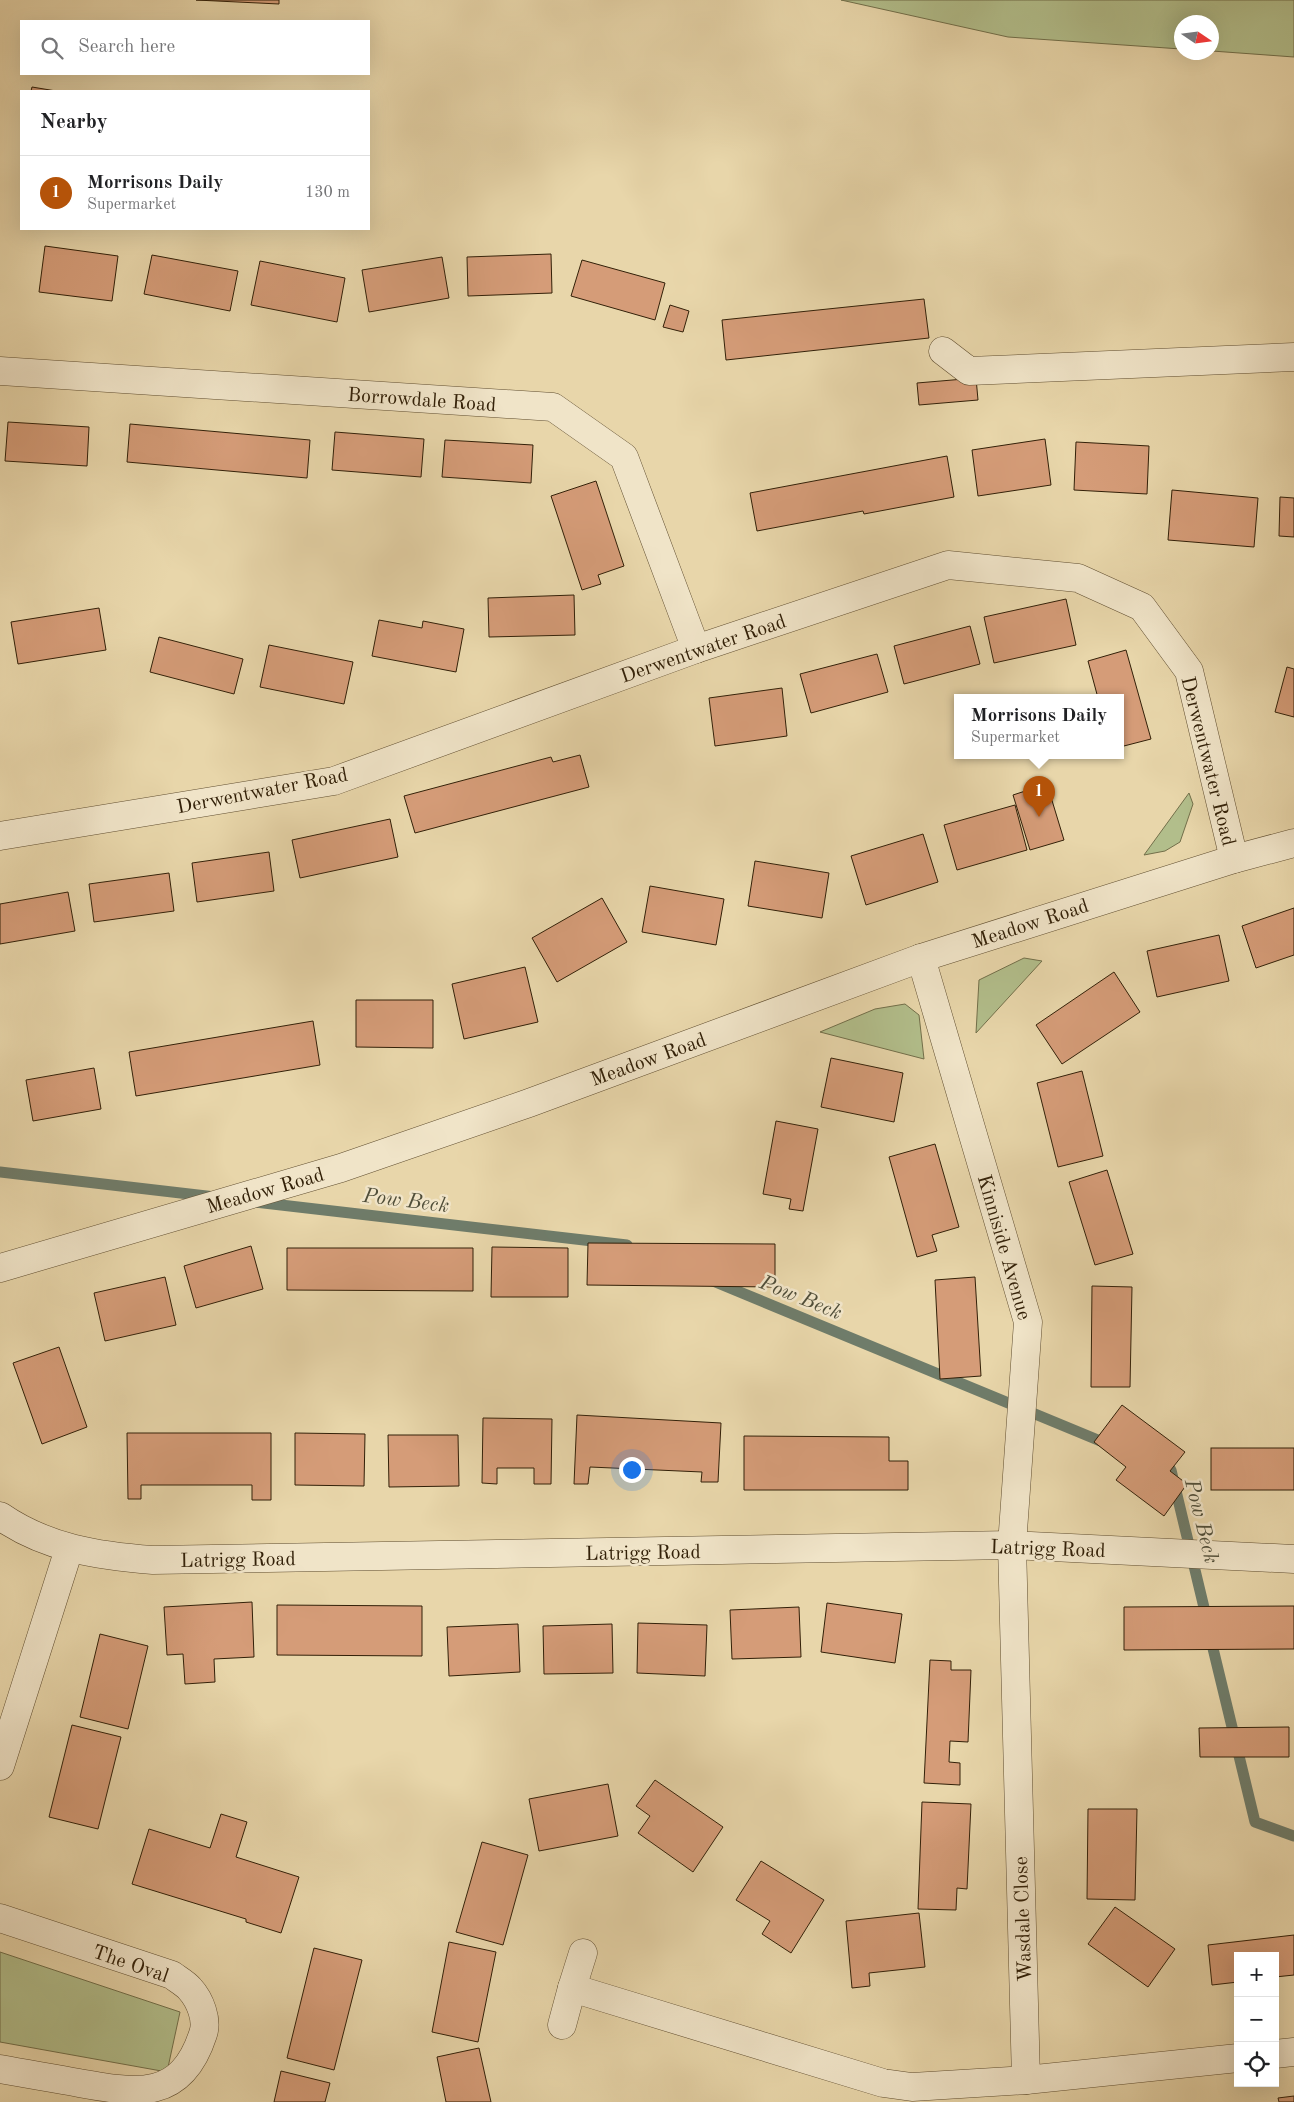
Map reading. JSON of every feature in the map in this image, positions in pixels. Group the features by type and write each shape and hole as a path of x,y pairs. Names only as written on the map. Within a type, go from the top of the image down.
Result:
{"street":[{"path":"943,351 969,371 1294,357"},
{"name":"Borrowdale Road","path":"0,371 553,407 624,457 696,648"},
{"name":"Derwentwater Road","path":"0,836 334,781 696,648 948,565 1078,578 1142,607 1189,671 1234,859"},
{"name":"Meadow Road","path":"0,1268 341,1168 529,1103 921,958 1234,859 1294,843"},
{"name":"Kinniside Avenue","path":"921,958 1028,1322 1012,1545"},
{"name":"Latrigg Road","path":"0,1516 22,1531 69,1549 112,1557 153,1560 1012,1545 1294,1558"},
{"name":"Wasdale Close","path":"1012,1545 1026,2080"},
{"path":"0,1766 69,1549"},
{"name":"The Oval","path":"0,1918 172,1975 190,1988 202,2010 205,2029 198,2051 185,2070 169,2083 146,2091 120,2090 0,2069"},
{"path":"562,2025 583,1952"},
{"path":"572,1988 883,2083 912,2087 1026,2080 1234,2058"},
{"path":"1279,2054 1294,2052"}],"green space":[{"path":"841,0 1294,0 1294,57 1219,52 1219,15 1174,15 1174,49 1008,37"},
{"path":"1189,793 1193,804 1180,842 1165,851 1144,855"},
{"path":"1024,958 1042,961 976,1033 979,980"},
{"path":"905,1004 919,1015 924,1059 820,1032 875,1009"},
{"path":"0,1952 180,2012 167,2072 0,2042"}],"building":[{"path":"196,0 279,0 279,4"},
{"path":"32,87 50,90 31,90"},
{"path":"45,246 118,256 112,301 39,292"},
{"path":"551,254 552,293 468,296 467,257"},
{"path":"152,255 238,271 230,311 144,294"},
{"path":"442,257 449,298 369,312 362,270"},
{"path":"582,260 665,283 655,320 571,296"},
{"path":"260,261 345,278 337,322 251,305"},
{"path":"924,299 929,338 726,360 722,320"},
{"path":"670,305 689,311 683,332 663,327"},
{"path":"976,378 978,400 919,405 917,383"},
{"path":"8,422 89,427 87,466 5,461"},
{"path":"130,424 310,440 307,478 127,462"},
{"path":"335,432 424,439 421,477 332,470"},
{"path":"1045,439 1051,485 978,496 972,450"},
{"path":"445,440 533,445 531,483 442,477"},
{"path":"1076,442 1149,446 1147,494 1074,490"},
{"path":"947,456 954,497 864,514 863,511 757,531 750,493"},
{"path":"596,481 624,566 598,575 601,584 582,590 551,496"},
{"path":"1172,490 1258,498 1254,547 1168,540"},
{"path":"1280,497 1294,498 1294,537 1279,536"},
{"path":"574,595 575,635 489,637 488,598"},
{"path":"1066,599 1076,645 994,663 984,617"},
{"path":"99,608 106,650 18,664 11,622"},
{"path":"379,620 422,628 423,621 464,629 456,672 372,656"},
{"path":"970,626 980,664 904,684 894,646"},
{"path":"159,637 243,659 234,694 150,672"},
{"path":"269,645 353,662 344,704 260,687"},
{"path":"1126,650 1151,739 1124,746 1124,694 1097,694 1088,661"},
{"path":"877,654 888,692 811,713 800,674"},
{"path":"1287,667 1294,669 1294,717 1275,712"},
{"path":"782,688 787,736 715,746 709,698"},
{"path":"580,755 589,787 415,833 404,796 551,757 553,762"},
{"path":"1047,784 1064,840 1030,850 1013,795"},
{"path":"1015,805 1027,850 957,870 944,825"},
{"path":"390,819 398,857 300,878 292,840"},
{"path":"923,834 938,882 866,905 851,856"},
{"path":"269,852 274,891 197,902 192,863"},
{"path":"755,861 829,873 822,918 748,906"},
{"path":"169,873 174,911 94,922 89,884"},
{"path":"650,886 724,899 716,945 642,932"},
{"path":"68,892 75,931 0,944 0,904"},
{"path":"602,898 627,942 557,982 532,938"},
{"path":"1294,908 1294,955 1256,968 1242,926"},
{"path":"1219,935 1229,981 1157,997 1147,951"},
{"path":"525,967 538,1022 464,1039 452,984"},
{"path":"1114,972 1140,1012 1062,1064 1036,1025"},
{"path":"356,1000 433,1000 433,1048 356,1047"},
{"path":"313,1021 320,1065 136,1096 129,1052"},
{"path":"831,1058 903,1073 894,1122 821,1107"},
{"path":"94,1068 101,1109 33,1121 26,1080"},
{"path":"1082,1071 1103,1156 1058,1167 1037,1083"},
{"path":"776,1121 818,1129 803,1211 789,1209 791,1199 763,1194"},
{"path":"935,1144 959,1227 932,1235 937,1251 917,1257 889,1157"},
{"path":"1107,1170 1133,1254 1095,1265 1069,1182"},
{"path":"588,1243 775,1244 775,1287 587,1285"},
{"path":"251,1246 263,1289 196,1308 184,1266"},
{"path":"492,1247 568,1248 568,1297 491,1297"},
{"path":"287,1248 473,1248 473,1291 287,1290"},
{"path":"165,1277 176,1325 105,1341 94,1293"},
{"path":"975,1277 981,1376 940,1379 935,1280"},
{"path":"1092,1286 1132,1287 1130,1387 1091,1387"},
{"path":"59,1347 87,1427 42,1444 13,1363"},
{"path":"1122,1405 1185,1452 1170,1471 1187,1484 1164,1516 1116,1480 1126,1467 1094,1442"},
{"path":"577,1415 721,1423 718,1482 701,1482 702,1472 590,1467 588,1484 574,1484"},
{"path":"483,1418 552,1419 551,1484 534,1484 534,1468 497,1468 497,1484 482,1483"},
{"path":"127,1433 271,1433 271,1500 252,1500 252,1485 141,1485 141,1499 128,1499"},
{"path":"295,1433 365,1434 364,1486 295,1485"},
{"path":"388,1435 458,1435 459,1486 389,1487"},
{"path":"744,1436 889,1437 889,1461 908,1461 908,1490 744,1490"},
{"path":"1211,1448 1294,1448 1294,1490 1211,1490"},
{"path":"252,1602 254,1657 214,1659 215,1682 185,1684 183,1654 167,1655 164,1607"},
{"path":"827,1603 902,1614 895,1663 821,1652"},
{"path":"277,1605 422,1606 422,1656 277,1655"},
{"path":"1294,1606 1294,1649 1124,1650 1124,1607"},
{"path":"799,1607 801,1657 732,1659 730,1610"},
{"path":"638,1623 707,1625 705,1676 637,1673"},
{"path":"518,1624 520,1672 449,1676 447,1627"},
{"path":"612,1624 613,1673 544,1674 543,1626"},
{"path":"100,1634 148,1646 128,1729 80,1717"},
{"path":"930,1660 951,1661 951,1670 971,1670 968,1742 950,1741 949,1762 960,1763 960,1785 924,1783"},
{"path":"72,1725 121,1737 98,1829 49,1817"},
{"path":"1289,1727 1289,1757 1200,1757 1199,1728"},
{"path":"655,1780 723,1827 693,1872 638,1833 650,1816 636,1806"},
{"path":"608,1784 618,1836 539,1851 529,1799"},
{"path":"922,1802 971,1804 967,1889 957,1888 956,1910 918,1909"},
{"path":"1088,1809 1137,1809 1135,1900 1087,1899"},
{"path":"221,1814 247,1822 236,1857 299,1877 281,1933 246,1922 246,1919 132,1884 149,1829 210,1848"},
{"path":"482,1842 528,1855 503,1945 456,1932"},
{"path":"761,1861 824,1900 791,1953 762,1934 770,1921 736,1900"},
{"path":"1115,1907 1175,1949 1148,1987 1088,1944"},
{"path":"919,1913 925,1967 869,1973 870,1986 852,1988 846,1921"},
{"path":"1294,1935 1294,1975 1279,1977 1279,1952 1234,1952 1234,1982 1212,1985 1208,1945"},
{"path":"449,1942 496,1952 478,2042 432,2032"},
{"path":"314,1948 362,1960 334,2070 287,2058"},
{"path":"479,2048 491,2102 446,2102 437,2057"},
{"path":"281,2071 330,2083 325,2102 274,2102"},
{"path":"1294,2096 1294,2102 1279,2102 1278,2098"}],"waterway":[{"name":"Pow Beck","path":"0,1172 215,1197"},
{"name":"Pow Beck","path":"255,1202 627,1245"},
{"name":"Pow Beck","path":"713,1281 1110,1445"},
{"name":"Pow Beck","path":"1157,1465 1171,1470 1207,1620"},
{"name":"Pow Beck","path":"1210,1636 1255,1822 1294,1836"}],"place":[{"name":"Morrisons Daily","path":"1039,817"}]}
